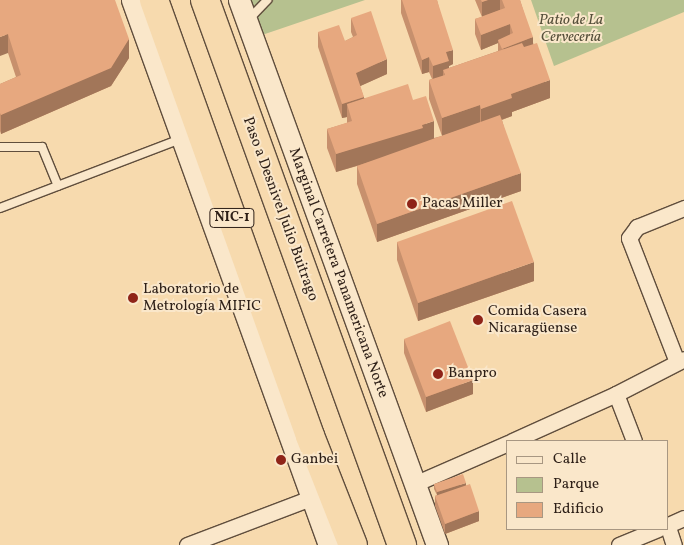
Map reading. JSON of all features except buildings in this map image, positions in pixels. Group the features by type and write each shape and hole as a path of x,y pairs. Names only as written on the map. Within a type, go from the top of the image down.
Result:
{"highway":[{"name":"NIC-1","path":"154,0 310,436 353,545"},
{"name":"Paso a Desnivel Julio Buitrago","path":"205,0 402,545"}],"street":[{"path":"132,0 329,545"},
{"name":"Marginal Carretera Panamericana Norte","path":"239,0 437,545"},
{"path":"514,440 616,394 680,361 629,238 637,226 684,208"},
{"path":"616,394 634,440"},
{"path":"414,484 507,443"},
{"path":"187,545 312,498"},
{"path":"669,526 684,518"},
{"path":"669,529 674,545"},
{"path":"619,545 656,530"}],"lane":[{"path":"247,21 267,0"},
{"path":"0,208 182,138"},
{"path":"0,147 42,148 58,186"}],"green space":[{"path":"239,0 365,0 253,38"},
{"name":"Patio de La Cervecería","path":"531,0 684,0 684,12 554,66"}],"place":[{"name":"Pacas Miller","path":"412,204"},
{"name":"Laboratorio de Metrología MIFIC","path":"133,298"},
{"name":"Comida Casera Nicaragüense","path":"478,320"},
{"name":"Banpro","path":"438,374"},
{"name":"Ganbei","path":"281,460"}]}
